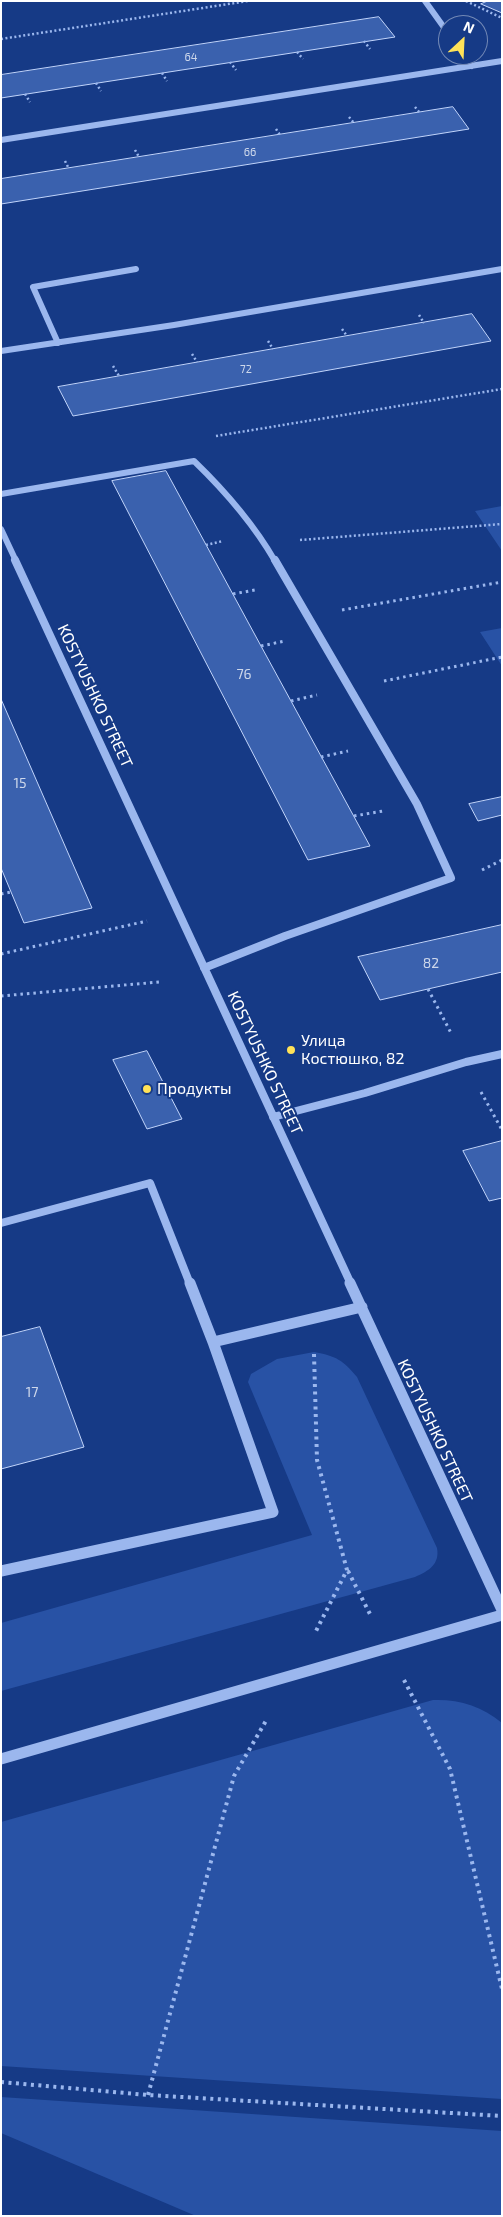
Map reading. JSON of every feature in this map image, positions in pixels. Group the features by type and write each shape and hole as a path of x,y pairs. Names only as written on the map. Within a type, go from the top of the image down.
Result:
{"street":[{"path":"1,350 58,343 502,268"},
{"path":"58,343 33,287 136,269"},
{"path":"1,494 194,461 222,488 262,538 417,804 451,878 285,936 204,968"},
{"name":"KOSTYUSHKO STREET","path":"1,529 502,1610"},
{"path":"273,1117 365,1093 466,1062 502,1054"},
{"path":"1,1223 150,1183 213,1342 274,1512 1,1571"},
{"path":"213,1342 362,1307"},
{"path":"1,1759 502,1615"}],"lane":[{"path":"424,1 438,20"},
{"path":"1,140 502,61"}],"path":[{"path":"1,39 248,1"},
{"path":"466,1 502,18"},
{"path":"207,438 502,389"},
{"path":"262,538 293,540 502,524"},
{"path":"308,616 502,582"},
{"path":"349,688 502,656"},
{"path":"1,894 11,892"},
{"path":"1,954 179,914"},
{"path":"1,996 159,982"},
{"path":"347,1570 450,1769 502,1989"},
{"path":"1,2082 148,2095 502,2116"}],"shaded area":[{"path":"502,506 502,551 475,511"},
{"path":"502,628 502,666 480,632"},
{"path":"314,1352 328,1355 338,1360 347,1366 357,1377 437,1548 435,1563 425,1572 415,1577 1,1691 1,1623 312,1535 248,1382 251,1374 277,1359"},
{"path":"433,1700 461,1702 486,1712 502,1723 502,2099 1,2066 1,1822"},
{"path":"1,2097 502,2131 502,2216 196,2216 1,2133"}],"building":[{"path":"488,1 502,1 502,13 481,4"},
{"path":"379,17 395,37 1,98 1,75"},
{"path":"453,107 469,129 1,204 1,179"},
{"path":"472,314 491,341 73,416 58,387"},
{"path":"166,471 370,846 308,860 112,481"},
{"path":"1,699 92,908 24,923 1,868"},
{"path":"502,797 502,815 478,821 469,804"},
{"path":"502,925 502,972 380,1000 358,957"},
{"name":"Продукты","path":"147,1051 182,1119 147,1129 113,1060"},
{"path":"502,1141 502,1198 489,1201 463,1151"},
{"path":"40,1327 84,1447 1,1469 1,1337"}],"place":[{"name":"Улица Костюшко, 82","path":"291,1050"},
{"name":"Продукты","path":"147,1089"}]}
